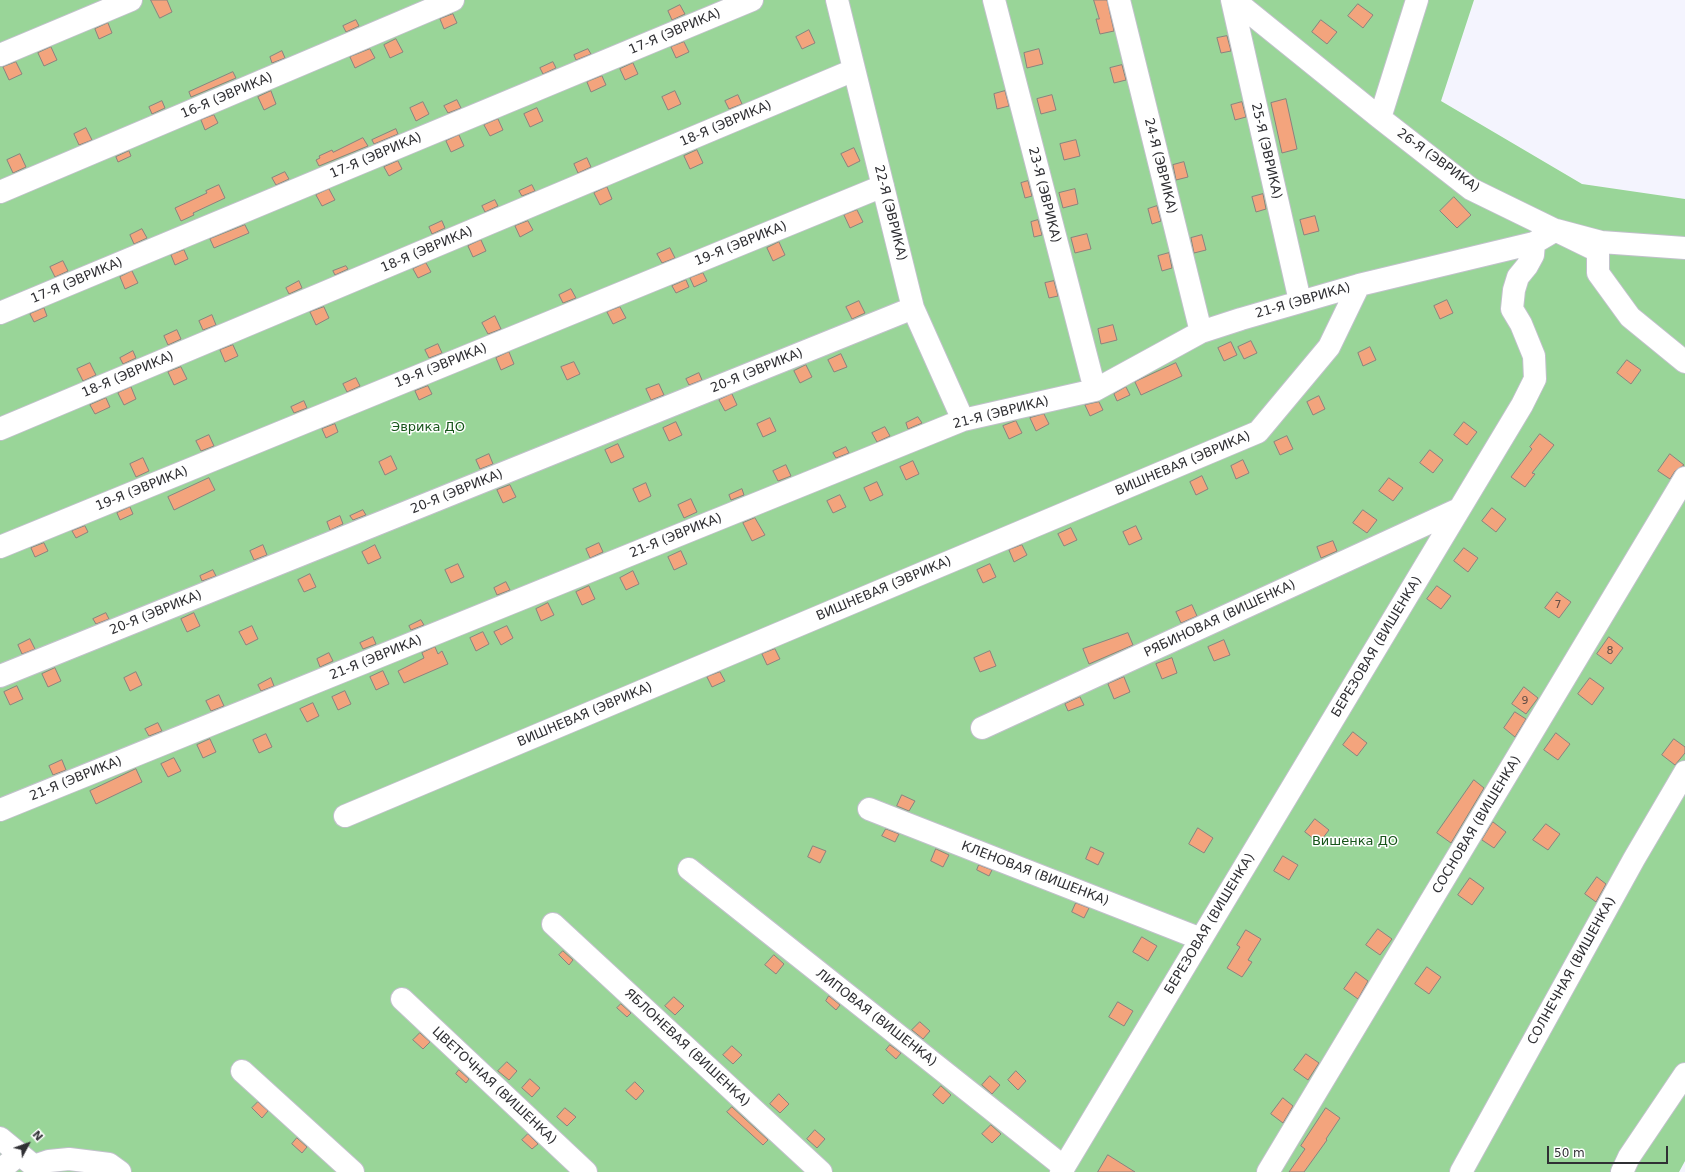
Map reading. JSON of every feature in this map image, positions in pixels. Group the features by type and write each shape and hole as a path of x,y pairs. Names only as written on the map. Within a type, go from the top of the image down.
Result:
{"lane":[{"path":"0,55 131,0"},
{"name":"16-Я (ЭВРИКА)","path":"0,192 453,0"},
{"name":"17-Я (ЭВРИКА)","path":"0,313 752,0"},
{"name":"22-Я (ЭВРИКА)","path":"837,0 913,308 963,420"},
{"name":"23-Я (ЭВРИКА)","path":"994,0 1094,390"},
{"name":"24-Я (ЭВРИКА)","path":"1119,0 1201,332"},
{"name":"26-Я (ЭВРИКА)","path":"1233,0 1471,189 1598,250 1598,273 1630,317 1685,362"},
{"name":"25-Я (ЭВРИКА)","path":"1233,0 1300,301"},
{"path":"1380,118 1417,0"},
{"name":"18-Я (ЭВРИКА)","path":"0,429 854,70"},
{"name":"19-Я (ЭВРИКА)","path":"0,547 883,186"},
{"path":"1534,243 1556,230 1601,242 1685,248"},
{"name":"21-Я (ЭВРИКА)","path":"0,810 963,420 1094,390 1201,332 1300,301 1359,285 1534,243"},
{"name":"БЕРЕЗОВАЯ (ВИШЕНКА)","path":"1063,1169 1522,405 1535,379 1534,356 1521,324 1512,309 1514,290 1518,277 1527,266 1533,255 1534,243"},
{"name":"ВИШНЕВАЯ (ЭВРИКА)","path":"345,816 1258,432 1329,347 1359,285"},
{"name":"20-Я (ЭВРИКА)","path":"0,676 913,308"},
{"name":"СОСНОВАЯ (ВИШЕНКА)","path":"1268,1172 1685,478"},
{"name":"РЯБИНОВАЯ (ВИШЕНКА)","path":"982,728 1459,509"},
{"name":"СОЛНЕЧНАЯ (ВИШЕНКА)","path":"1461,1172 1634,859 1685,772"},
{"name":"КЛЕНОВАЯ (ВИШЕНКА)","path":"869,809 1201,938"},
{"name":"ЛИПОВАЯ (ВИШЕНКА)","path":"689,869 1063,1169"},
{"name":"ЯБЛОНЕВАЯ (ВИШЕНКА)","path":"553,924 821,1172"},
{"name":"ЦВЕТОЧНАЯ (ВИШЕНКА)","path":"402,999 586,1172"},
{"path":"242,1071 353,1172"},
{"path":"1622,1172 1629,1157 1685,1074"},
{"path":"0,1138 30,1164"},
{"path":"0,1170 69,1158 109,1164 120,1172"}],"green space":[{"path":"0,0 1474,0 1441,101 1582,184 1685,199 1685,1161 1679,1172 0,1172"}],"building":[{"path":"151,0 167,0 172,12 160,18"},
{"path":"1094,0 1107,0 1114,31 1100,34 1096,19 1099,19"},
{"path":"1358,4 1373,15 1363,28 1348,16"},
{"path":"680,5 685,14 672,20 668,11"},
{"path":"453,14 457,23 444,29 440,19"},
{"path":"356,20 359,26 346,32 343,26"},
{"path":"1321,20 1337,32 1327,44 1312,32"},
{"path":"108,23 112,33 99,39 95,29"},
{"path":"809,30 815,43 802,49 796,37"},
{"path":"1227,36 1231,51 1221,53 1217,38"},
{"path":"396,39 403,52 390,58 384,45"},
{"path":"684,42 689,52 676,58 671,47"},
{"path":"51,47 57,60 44,66 38,53"},
{"path":"370,49 375,58 355,68 350,57"},
{"path":"588,49 591,54 576,60 574,55"},
{"path":"1039,49 1043,64 1027,68 1024,53"},
{"path":"282,51 285,58 272,63 270,57"},
{"path":"16,62 22,74 9,80 3,67"},
{"path":"553,62 556,68 543,74 540,68"},
{"path":"633,63 638,74 625,80 620,69"},
{"path":"1122,65 1126,80 1114,83 1110,68"},
{"path":"233,72 236,78 191,97 189,92"},
{"path":"602,76 606,85 591,92 587,82"},
{"path":"271,91 276,104 264,110 258,97"},
{"path":"675,91 681,104 668,110 662,97"},
{"path":"1005,91 1009,106 997,109 994,94"},
{"path":"738,95 742,104 729,109 725,101"},
{"path":"1052,95 1056,110 1041,114 1037,99"},
{"path":"1286,99 1297,149 1282,153 1271,103"},
{"path":"457,100 461,108 448,113 444,106"},
{"path":"162,101 165,108 152,114 149,107"},
{"path":"423,102 429,114 416,121 410,108"},
{"path":"1242,102 1246,117 1235,120 1231,105"},
{"path":"537,108 543,121 530,127 524,114"},
{"path":"214,115 218,123 205,130 201,120"},
{"path":"498,119 503,130 490,136 484,125"},
{"path":"86,128 92,140 79,145 74,134"},
{"path":"396,129 398,134 374,144 372,140"},
{"path":"459,135 464,146 451,152 446,141"},
{"path":"363,138 368,146 319,166 316,160 320,158 319,156 332,150 333,152"},
{"path":"1076,140 1080,156 1064,160 1060,144"},
{"path":"854,148 860,161 848,167 841,154"},
{"path":"697,150 703,163 690,169 684,156"},
{"path":"129,151 131,156 118,162 116,157"},
{"path":"20,154 26,167 13,173 7,160"},
{"path":"587,158 591,167 578,173 574,164"},
{"path":"398,161 402,169 389,176 384,167"},
{"path":"1184,162 1188,177 1176,180 1173,165"},
{"path":"285,172 289,179 276,185 272,178"},
{"path":"1028,181 1032,196 1025,198 1021,183"},
{"path":"219,185 225,198 193,213 194,215 181,221 175,208 207,193 206,191"},
{"path":"532,185 535,191 522,196 519,191"},
{"path":"607,187 612,199 600,205 594,193"},
{"path":"329,189 335,200 322,206 316,195"},
{"path":"1075,189 1078,204 1063,208 1059,193"},
{"path":"1263,194 1266,209 1256,212 1252,197"},
{"path":"1454,197 1471,215 1457,228 1440,211"},
{"path":"495,200 498,206 485,212 482,206"},
{"path":"1157,206 1161,221 1152,224 1148,209"},
{"path":"857,210 863,222 850,228 844,215"},
{"path":"1315,216 1319,231 1304,235 1300,220"},
{"path":"1038,220 1042,235 1034,237 1031,222"},
{"path":"442,221 445,228 432,234 429,227"},
{"path":"528,221 533,230 520,237 515,226"},
{"path":"245,225 249,233 214,248 210,239"},
{"path":"142,229 147,238 134,244 130,235"},
{"path":"1087,234 1091,249 1075,253 1071,238"},
{"path":"1202,235 1206,250 1194,253 1191,238"},
{"path":"481,240 486,251 473,257 468,246"},
{"path":"779,242 785,255 773,261 767,248"},
{"path":"670,248 675,258 662,263 657,254"},
{"path":"184,250 188,259 175,265 171,255"},
{"path":"1169,253 1172,268 1162,271 1158,256"},
{"path":"63,261 68,271 55,277 50,267"},
{"path":"426,263 431,272 418,278 413,269"},
{"path":"346,266 348,269 335,275 333,271"},
{"path":"132,271 138,283 125,289 120,277"},
{"path":"703,273 707,281 694,287 690,278"},
{"path":"686,280 689,287 676,293 672,286"},
{"path":"299,281 302,288 289,294 286,288"},
{"path":"1054,281 1058,296 1049,298 1045,283"},
{"path":"571,289 576,298 563,303 559,295"},
{"path":"1447,300 1453,313 1440,319 1434,306"},
{"path":"859,301 865,313 852,319 846,307"},
{"path":"324,307 329,318 316,325 310,312"},
{"path":"620,307 626,318 613,324 607,312"},
{"path":"44,308 47,316 34,322 30,314"},
{"path":"212,315 216,325 203,330 199,321"},
{"path":"495,316 501,329 488,334 482,323"},
{"path":"1113,325 1117,340 1101,344 1098,329"},
{"path":"177,330 181,339 168,345 164,336"},
{"path":"1251,341 1257,353 1244,359 1238,347"},
{"path":"1231,342 1237,355 1224,361 1218,348"},
{"path":"438,344 442,353 429,358 425,350"},
{"path":"233,345 238,356 225,362 220,350"},
{"path":"1370,347 1376,360 1363,366 1358,353"},
{"path":"133,351 136,358 123,364 120,358"},
{"path":"509,352 514,364 501,370 496,358"},
{"path":"841,354 847,367 834,372 828,360"},
{"path":"1627,360 1641,370 1631,384 1617,373"},
{"path":"574,362 580,374 567,380 561,367"},
{"path":"90,363 96,375 83,381 77,369"},
{"path":"1176,363 1182,376 1141,395 1135,382"},
{"path":"806,365 812,377 800,383 794,371"},
{"path":"181,367 187,379 174,385 168,372"},
{"path":"699,373 702,380 689,385 686,379"},
{"path":"356,378 360,386 347,392 343,384"},
{"path":"659,384 664,395 651,400 646,389"},
{"path":"428,386 432,394 419,400 415,391"},
{"path":"131,387 136,399 124,405 118,393"},
{"path":"1126,387 1130,395 1117,401 1114,394"},
{"path":"732,394 737,405 725,411 719,400"},
{"path":"1319,396 1325,409 1313,415 1307,402"},
{"path":"106,398 110,407 95,414 90,405"},
{"path":"304,401 307,408 294,413 291,407"},
{"path":"1099,402 1103,410 1090,416 1085,405"},
{"path":"1044,414 1049,424 1036,431 1030,418"},
{"path":"918,417 922,423 908,429 906,423"},
{"path":"770,418 776,431 763,437 757,424"},
{"path":"1016,421 1022,433 1009,439 1003,426"},
{"path":"676,422 682,435 669,441 663,428"},
{"path":"1464,422 1477,432 1467,445 1454,435"},
{"path":"335,424 338,432 326,438 322,429"},
{"path":"885,427 890,436 877,442 872,433"},
{"path":"1540,434 1554,445 1532,473 1535,474 1525,487 1511,477 1532,449 1530,447"},
{"path":"209,435 214,446 201,451 196,441"},
{"path":"1287,436 1293,449 1280,455 1274,442"},
{"path":"618,444 624,457 611,463 605,450"},
{"path":"846,447 849,453 836,458 833,453"},
{"path":"1430,450 1443,460 1433,473 1420,463"},
{"path":"489,454 493,464 480,469 476,460"},
{"path":"1670,454 1684,465 1675,471 1670,479 1658,471"},
{"path":"391,456 397,469 385,475 379,462"},
{"path":"143,458 149,471 136,477 130,464"},
{"path":"1243,460 1249,473 1236,479 1231,466"},
{"path":"913,461 919,474 906,480 900,467"},
{"path":"786,465 791,476 778,481 773,471"},
{"path":"1202,476 1208,489 1196,495 1190,482"},
{"path":"209,478 215,490 174,510 168,497"},
{"path":"1389,478 1403,488 1393,501 1379,491"},
{"path":"877,482 883,495 870,501 864,488"},
{"path":"646,483 651,496 639,502 633,489"},
{"path":"510,485 516,497 503,503 497,490"},
{"path":"742,489 744,495 731,500 729,495"},
{"path":"840,495 846,507 833,513 827,501"},
{"path":"691,499 697,512 684,518 678,505"},
{"path":"130,507 133,514 120,520 117,513"},
{"path":"1492,508 1506,519 1496,532 1482,521"},
{"path":"363,510 366,515 353,520 350,516"},
{"path":"1363,510 1377,520 1367,533 1353,523"},
{"path":"340,516 343,524 330,530 327,522"},
{"path":"755,518 765,535 752,541 743,523"},
{"path":"85,526 88,532 76,538 72,531"},
{"path":"1136,526 1142,539 1129,545 1123,532"},
{"path":"1071,528 1077,540 1064,546 1058,534"},
{"path":"1333,541 1337,551 1321,558 1317,547"},
{"path":"44,543 48,551 35,557 31,548"},
{"path":"599,543 603,552 590,558 586,549"},
{"path":"263,545 267,555 254,560 250,551"},
{"path":"375,545 381,558 368,564 362,552"},
{"path":"1022,545 1027,555 1014,562 1009,550"},
{"path":"1464,548 1478,558 1468,572 1454,561"},
{"path":"681,551 687,564 674,570 668,557"},
{"path":"458,564 464,577 451,583 445,570"},
{"path":"990,564 996,577 983,583 977,570"},
{"path":"213,570 216,576 202,581 200,576"},
{"path":"633,571 639,584 626,590 620,578"},
{"path":"310,574 316,587 304,592 298,580"},
{"path":"506,582 510,590 497,595 494,588"},
{"path":"589,586 595,599 582,605 576,592"},
{"path":"1437,586 1451,596 1441,609 1427,599"},
{"path":"1557,592 1571,602 1559,618 1545,608"},
{"path":"548,603 554,615 541,621 536,609"},
{"path":"1192,605 1197,616 1181,623 1176,612"},
{"path":"106,613 109,619 96,624 93,619"},
{"path":"194,613 200,626 187,632 181,619"},
{"path":"421,620 424,625 411,630 409,626"},
{"path":"252,626 258,639 246,645 239,632"},
{"path":"507,626 513,638 501,645 494,632"},
{"path":"483,632 489,644 476,651 470,638"},
{"path":"1128,633 1133,645 1089,664 1083,649"},
{"path":"373,637 376,644 363,649 360,643"},
{"path":"1609,637 1623,648 1611,664 1597,654"},
{"path":"30,639 35,649 22,654 18,645"},
{"path":"1224,640 1230,655 1214,661 1208,647"},
{"path":"435,647 438,654 442,651 448,664 404,683 398,671 424,658 422,653"},
{"path":"775,649 780,659 767,665 762,654"},
{"path":"990,651 996,666 980,672 974,658"},
{"path":"329,653 333,661 320,667 317,659"},
{"path":"1172,658 1177,673 1162,679 1156,664"},
{"path":"55,668 61,681 48,687 42,674"},
{"path":"383,671 389,684 376,690 370,677"},
{"path":"136,672 142,685 130,691 124,678"},
{"path":"720,672 725,681 712,687 707,677"},
{"path":"1124,677 1130,692 1114,699 1108,684"},
{"path":"271,678 274,686 261,691 258,685"},
{"path":"1590,678 1604,688 1592,705 1578,694"},
{"path":"17,686 23,699 10,705 4,692"},
{"path":"1524,687 1538,698 1526,714 1512,704"},
{"path":"345,691 351,704 338,710 332,697"},
{"path":"219,695 224,706 211,711 206,701"},
{"path":"1080,697 1084,705 1068,711 1065,704"},
{"path":"313,703 319,716 307,722 300,709"},
{"path":"1515,712 1526,719 1515,737 1504,728"},
{"path":"158,723 162,731 149,736 145,729"},
{"path":"1353,732 1367,743 1357,756 1343,745"},
{"path":"1556,733 1570,744 1558,760 1544,750"},
{"path":"266,734 272,747 259,753 253,740"},
{"path":"210,739 216,752 203,758 197,745"},
{"path":"1674,739 1685,747 1685,753 1675,765 1662,755"},
{"path":"174,758 181,771 168,777 161,764"},
{"path":"62,760 66,770 53,775 49,766"},
{"path":"136,769 142,782 96,804 90,791"},
{"path":"1474,780 1484,788 1451,843 1437,833"},
{"path":"902,795 915,801 909,811 897,806"},
{"path":"1315,819 1329,830 1319,843 1305,832"},
{"path":"1493,822 1506,832 1494,848 1482,840"},
{"path":"1546,824 1560,834 1548,850 1533,840"},
{"path":"1198,828 1213,838 1204,853 1189,844"},
{"path":"886,829 899,834 895,842 882,836"},
{"path":"813,846 826,851 820,863 808,857"},
{"path":"1091,847 1104,853 1098,865 1086,859"},
{"path":"936,849 949,855 943,867 931,861"},
{"path":"1283,856 1298,865 1289,880 1274,871"},
{"path":"979,865 992,870 989,876 977,870"},
{"path":"1597,877 1606,884 1596,902 1585,894"},
{"path":"1470,878 1484,888 1472,905 1458,895"},
{"path":"1076,903 1089,908 1084,918 1072,912"},
{"path":"1378,929 1392,939 1380,955 1366,945"},
{"path":"1246,930 1261,939 1248,960 1252,962 1242,977 1227,968 1240,947 1237,945"},
{"path":"1142,937 1157,946 1148,961 1133,952"},
{"path":"563,951 573,960 569,965 559,955"},
{"path":"774,955 784,964 776,974 765,965"},
{"path":"1427,967 1441,977 1429,994 1415,984"},
{"path":"1356,972 1368,981 1358,999 1344,989"},
{"path":"829,996 840,1005 836,1010 826,1001"},
{"path":"674,997 684,1006 675,1015 665,1006"},
{"path":"1118,1002 1133,1011 1124,1026 1109,1017"},
{"path":"621,1004 631,1013 627,1017 617,1008"},
{"path":"920,1022 930,1031 923,1039 912,1030"},
{"path":"420,1033 430,1042 423,1049 413,1040"},
{"path":"890,1045 901,1053 896,1059 886,1050"},
{"path":"732,1046 742,1055 733,1064 723,1055"},
{"path":"1306,1054 1319,1063 1308,1080 1294,1070"},
{"path":"507,1062 517,1071 509,1080 498,1071"},
{"path":"459,1070 469,1079 466,1083 456,1074"},
{"path":"1016,1071 1026,1081 1018,1090 1008,1080"},
{"path":"990,1076 1000,1085 992,1094 982,1085"},
{"path":"530,1079 540,1088 532,1097 522,1088"},
{"path":"635,1082 644,1091 636,1100 626,1091"},
{"path":"941,1086 951,1095 943,1104 933,1095"},
{"path":"779,1094 789,1104 780,1113 770,1104"},
{"path":"1283,1098 1293,1106 1283,1123 1271,1114"},
{"path":"258,1102 268,1111 262,1118 252,1108"},
{"path":"732,1107 768,1140 763,1145 727,1112"},
{"path":"565,1108 576,1117 567,1126 557,1117"},
{"path":"1326,1108 1340,1118 1326,1139 1327,1140 1304,1172 1289,1172 1305,1149 1301,1146"},
{"path":"991,1125 1001,1134 992,1143 982,1134"},
{"path":"815,1130 825,1139 817,1148 807,1139"},
{"path":"528,1134 538,1144 532,1149 522,1140"},
{"path":"297,1138 307,1147 302,1153 292,1144"},
{"path":"1108,1155 1135,1172 1098,1172"}],"park label":[{"name":"Эврика ДО","path":"428,428"},
{"name":"Вишенка ДО","path":"1355,842"}]}
